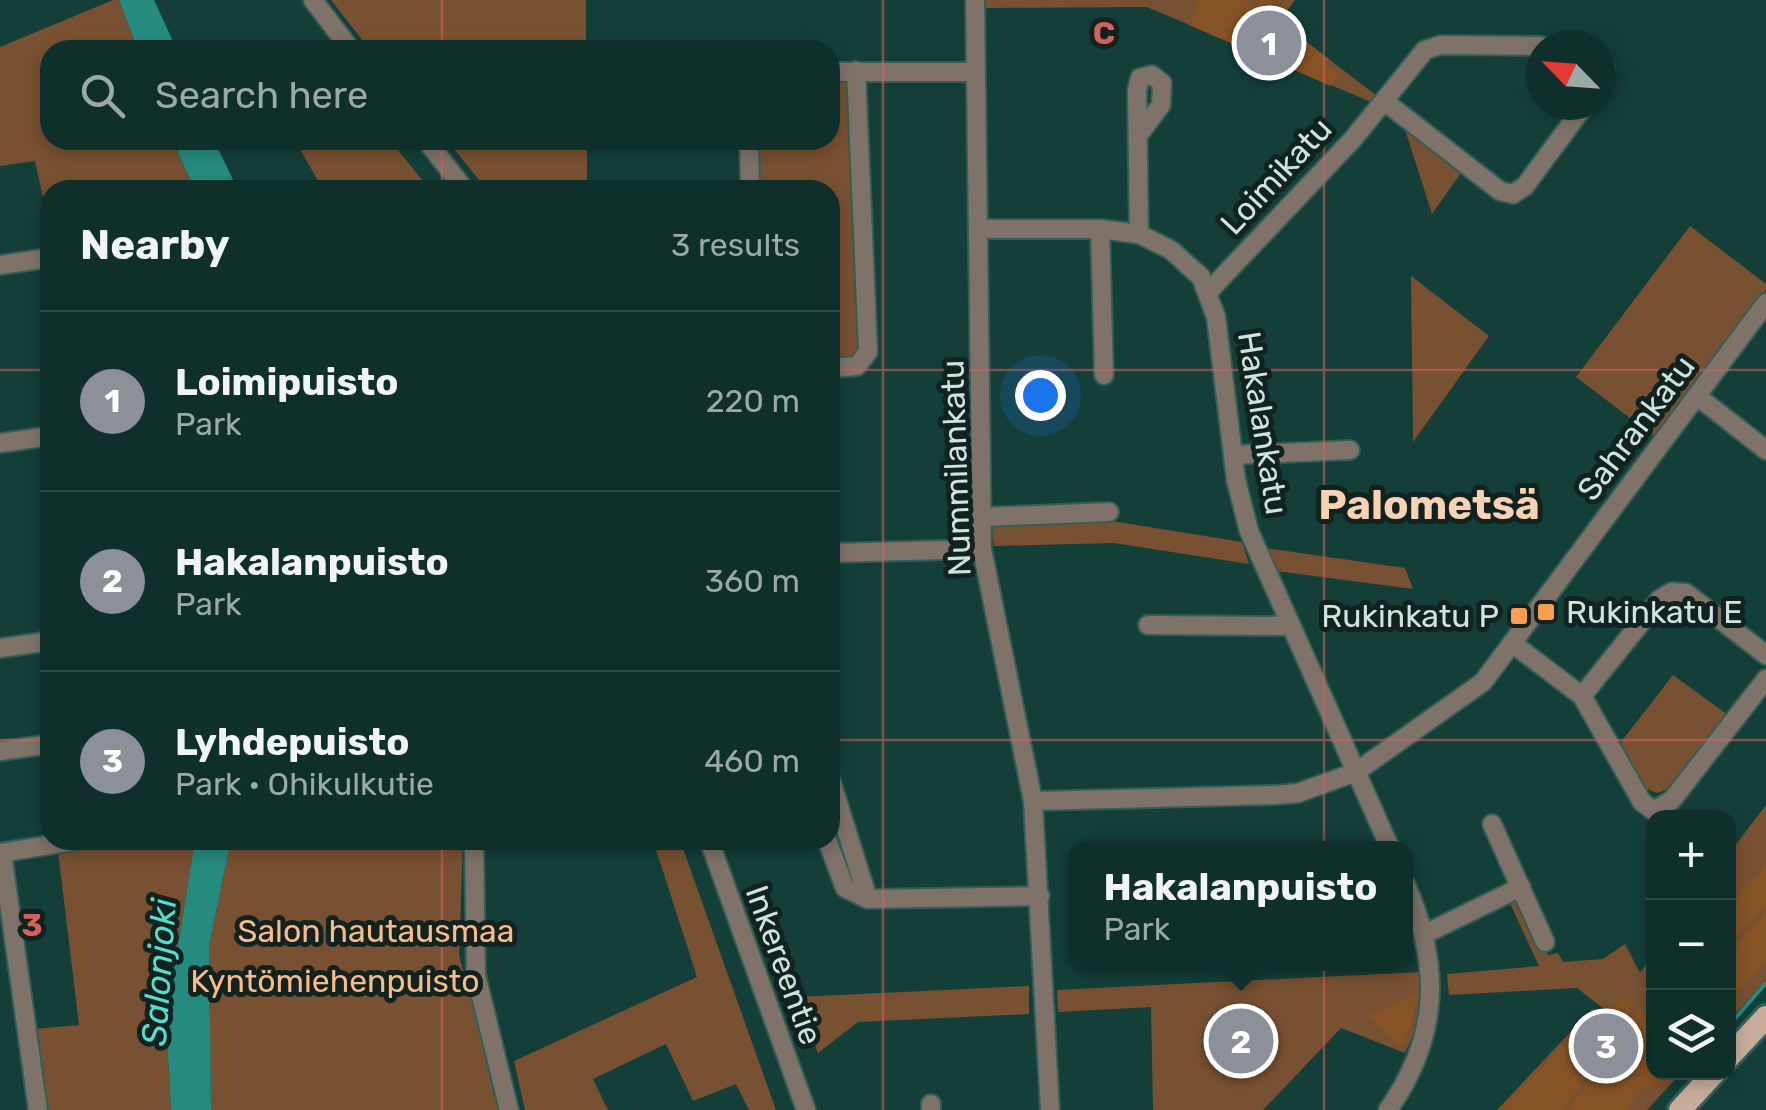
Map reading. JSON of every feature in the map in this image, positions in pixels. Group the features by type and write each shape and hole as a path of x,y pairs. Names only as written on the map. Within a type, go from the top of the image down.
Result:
{"main road":[{"path":"1736,1049 1766,1017"},
{"path":"1680,1110 1708,1080"}],"street":[{"path":"313,0 343,40"},
{"name":"Nummilankatu","path":"975,0 982,549 1033,801 1050,1110"},
{"name":"Loimikatu","path":"1210,290 1384,101 1418,57 1433,46 1526,46"},
{"path":"840,367 857,366 868,352 856,71"},
{"path":"840,72 975,72"},
{"path":"1384,101 1500,191 1513,194 1524,186 1574,120"},
{"path":"1139,234 1140,134"},
{"path":"434,150 457,180"},
{"path":"749,150 750,180"},
{"path":"980,229 1100,229 1139,234 1182,258 1210,290"},
{"path":"1100,229 1104,375"},
{"path":"0,265 40,258"},
{"name":"Hakalankatu","path":"1210,290 1248,531 1387,841"},
{"name":"Sahrankatu","path":"1033,801 1298,793 1356,772 1470,694 1512,644 1766,303"},
{"path":"1696,396 1766,450"},
{"path":"0,442 40,437"},
{"path":"1233,455 1350,450"},
{"path":"983,517 1108,512"},
{"path":"840,553 982,549"},
{"path":"1582,696 1660,599 1672,592 1686,593 1766,655"},
{"path":"1148,625 1289,626"},
{"path":"0,648 40,642"},
{"path":"1512,644 1582,696 1642,802 1654,811 1672,800 1766,679"},
{"path":"0,750 40,745"},
{"path":"840,810 868,898"},
{"path":"1492,824 1546,942"},
{"path":"38,1110 1,853 40,847"},
{"path":"474,850 476,975 509,1110"},
{"name":"Inkereentie","path":"713,850 806,1110"},
{"path":"831,850 845,888 868,898 1040,896"},
{"path":"1427,932 1521,887"},
{"path":"1388,1110 1425,1029 1432,982 1427,932 1413,901"}],"green space":[{"path":"119,0 134,40 40,40 40,150 177,150 190,180 40,180 40,184 35,161 0,166 0,47"},
{"path":"331,0 586,0 586,40 362,40"},
{"path":"984,0 1295,0 1279,21 1377,96 1371,102 1147,7 984,8"},
{"path":"840,80 848,81 860,356 840,360 840,180 758,180 757,150 840,150"},
{"path":"1403,123 1463,170 1432,214"},
{"path":"301,150 398,150 422,180 317,180"},
{"path":"455,150 587,150 587,180 479,180"},
{"path":"1690,226 1766,284 1766,290 1655,437 1576,377"},
{"path":"1411,276 1489,336 1413,442"},
{"path":"1112,521 1242,542 1249,564 1114,543 994,546 992,525"},
{"path":"1265,548 1405,568 1413,589 1276,571"},
{"path":"1673,675 1732,718 1679,785 1657,793 1642,787 1618,746"},
{"path":"1766,805 1766,980 1736,1013 1736,900 1736,844"},
{"path":"193,850 166,1021 171,1110 43,1110 35,1029 79,1025 58,851"},
{"name":"Kyntömiehenpuisto","path":"229,850 463,850 459,955 502,1110 211,1110 209,946"},
{"name":"Kyntömiehenpuisto","path":"656,850 684,850 776,1110 749,1110 736,1084 693,1101 666,1044 593,1079 608,1110 525,1110 514,1061 697,977"},
{"path":"1508,899 1525,904 1548,955 1558,953 1563,962 1603,959 1625,944 1640,973 1646,965 1646,1080 1675,1080 1647,1110 1497,1110 1592,1009 1604,1009 1577,988 1449,995 1447,974 1539,966"},
{"path":"1421,972 1418,1024 1405,1053 1341,1028 1263,1110 1153,1110 1151,1007 1058,1012 1057,990"},
{"path":"1029,986 1029,1014 858,1022 818,1053 798,997"}],"shaded area":[{"path":"119,0 154,0 172,40 134,40"},
{"path":"1198,0 1246,0 1255,7 1260,0 1272,0 1271,7 1277,10 1285,1 1292,4 1279,21 1329,59 1326,65 1338,74 1331,86 1191,26"},
{"path":"177,150 219,150 233,180 190,180"},
{"path":"193,850 229,850 209,946 211,1110 171,1110 166,1021"},
{"path":"1766,865 1766,906 1736,937 1736,899"},
{"path":"1766,912 1766,962 1736,992 1736,990 1736,945"},
{"path":"1417,993 1412,1023 1401,1047 1368,1016"},
{"path":"1624,996 1633,1004 1564,1110 1501,1110 1593,1014 1606,1014"},
{"path":"1638,1008 1646,1017 1646,1080 1670,1080 1642,1088 1627,1110 1569,1110"}],"waterway":[{"path":"1736,1017 1766,983"}],"place":[{"name":"Loimipuisto","path":"1269,43"},
{"name":"Rukinkatu E","path":"1546,612"},
{"name":"Rukinkatu P","path":"1519,616"},
{"name":"Hakalanpuisto","path":"1241,1041"},
{"name":"Lyhdepuisto","path":"1606,1046"}],"district":[{"name":"Palometsä","path":"1429,505"}],"park label":[{"name":"Salon hautausmaa","path":"376,931"}],"water label":[{"name":"Salonjoki","path":"159,972"}]}
